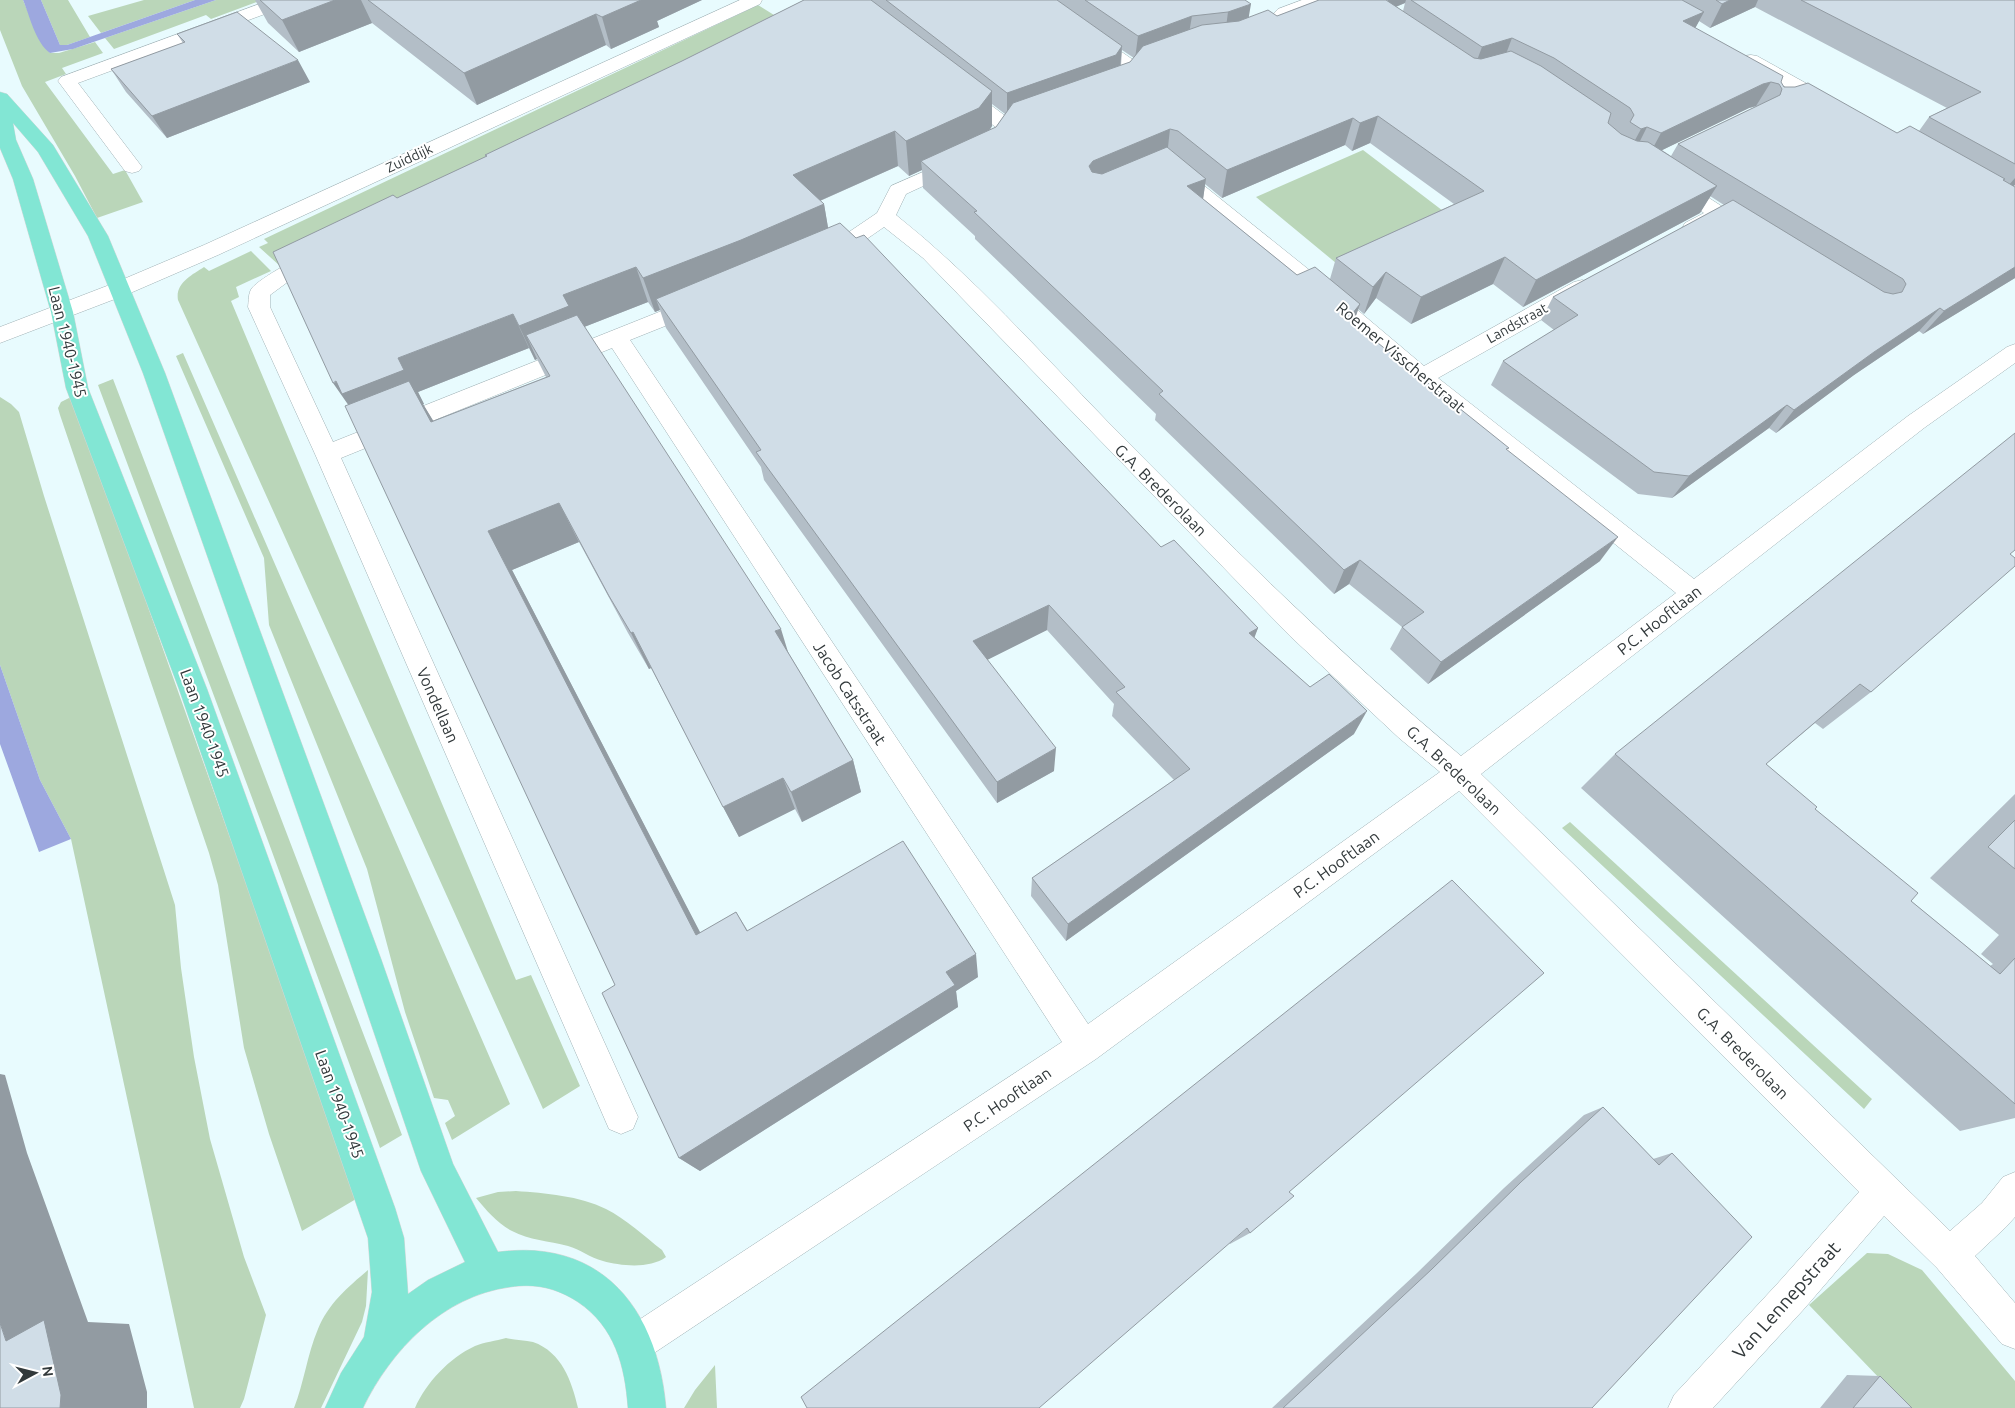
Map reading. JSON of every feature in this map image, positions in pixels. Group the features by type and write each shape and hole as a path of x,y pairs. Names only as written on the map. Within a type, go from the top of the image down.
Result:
{"main road":[{"path":"0,98 46,148 93,225 120,289 154,373 234,592 362,950 438,1171 488,1272"},
{"name":"Laan 1940-1945","path":"0,103 6,140 23,179 62,312 77,388 193,689 377,1208 386,1238 390,1292 381,1345"},
{"path":"344,1408 352,1388 381,1345 408,1316 439,1293 464,1280 488,1272 519,1267 549,1269 575,1279 588,1286 610,1305 628,1330 635,1344 646,1390 647,1408"}],"street":[{"path":"132,167 67,81 286,0"},
{"name":"Zuiddijk","path":"0,336 120,289 211,250 754,0"},
{"path":"1036,0 1133,68"},
{"path":"1237,38 1273,25 1277,9 1317,0"},
{"path":"1738,53 1849,116"},
{"path":"1121,84 1133,68 1150,62"},
{"path":"951,84 1005,125"},
{"path":"1784,101 1806,91"},
{"path":"994,141 1005,125 1023,119"},
{"path":"800,262 853,239 885,217 898,190 970,157"},
{"name":"Roemer Visscherstraat","path":"1157,168 1166,164 1315,286 1422,377 1694,593"},
{"path":"1655,172 1727,218 1677,236"},
{"name":"G.A. Brederolaan","path":"885,217 930,253 1299,628 1409,729 1461,773 1950,1255 2015,1331"},
{"name":"Vondellaan","path":"335,249 282,276 260,292 259,307 328,454 621,1117"},
{"name":"Landstraat","path":"1422,377 1601,277"},
{"path":"328,454 713,298"},
{"name":"Jacob Catsstraat","path":"617,338 1084,1047"},
{"name":"P.C. Hooftlaan","path":"635,1344 1084,1047 1461,773 1916,422 2015,352"},
{"path":"1950,1255 1994,1214 2015,1189"},
{"name":"Van Lennepstraat","path":"1687,1408 1791,1296 1883,1191"}],"green space":[{"path":"0,0 23,0 39,38 50,53 59,53 95,42 103,53 62,68 66,74 45,82 113,174 125,170 143,202 97,218 75,176 22,86 0,30"},
{"path":"41,0 68,0 90,37 67,45 60,45"},
{"path":"144,0 195,0 101,33 88,16"},
{"path":"216,0 262,0 211,19 206,15 114,49 105,38"},
{"path":"758,5 782,20 280,266 259,247 268,243 264,239"},
{"path":"1363,150 1451,217 1342,268 1256,197"},
{"path":"251,251 271,271 236,287 239,297 231,301 516,980 531,975 580,1086 543,1109 178,300 179,289 185,280 194,273 204,267 209,271"},
{"path":"183,353 510,1104 452,1140 445,1123 455,1116 448,1100 434,1098 405,1012 367,869 269,625 264,558 176,356"},
{"path":"113,379 402,1135 380,1148 98,385"},
{"path":"73,396 248,888 356,1199 302,1231 269,1134 244,1048 218,885 209,853 58,408 61,402"},
{"path":"0,397 19,412 44,496 175,905 181,968 194,1057 210,1139 244,1257 266,1315 240,1408 194,1408 71,839 40,780 0,665"},
{"path":"1570,822 1872,1099 1864,1109 1562,828"},
{"path":"516,1191 574,1198 606,1209 621,1218 662,1250 666,1257 644,1265 618,1264 598,1260 572,1247 532,1238 512,1231 488,1212 476,1198 498,1192"},
{"path":"1867,1253 1888,1254 1922,1270 2015,1381 2015,1408 1908,1408 1809,1305"},
{"path":"368,1270 366,1306 362,1322 321,1408 294,1408 311,1349 322,1320 339,1296"},
{"path":"506,1338 533,1342 551,1353 558,1360 569,1378 578,1408 415,1408 425,1389 439,1372 456,1357 479,1345"},
{"path":"715,1365 717,1408 684,1408 695,1390"}],"water":[{"path":"23,0 41,0 60,45 67,45 195,0 216,0 73,49 50,53 40,42"},
{"path":"0,665 40,780 71,839 39,852 0,744"}],"building":[{"path":"260,0 335,0 282,20"},
{"path":"368,0 641,0 602,17 596,14 464,73"},
{"path":"804,0 871,0 992,91 979,108 906,141 895,131 793,175 824,204 741,240 643,278 636,267 563,295 569,306 519,326 513,314 398,358 404,370 342,394 336,381 333,383 273,252 393,195 397,198 487,156 485,155 682,61"},
{"path":"886,0 1057,0 1122,46 1116,55 1007,93"},
{"path":"1085,0 1245,0 1251,4 1228,12 1192,16 1138,36"},
{"path":"1319,0 1386,0 1474,58 1481,59 1511,51 1541,66 1611,113 1608,123 1621,134 1637,141 1648,142 1717,186 1536,280 1505,257 1421,297 1386,272 1373,287 1336,258 1484,191 1378,116 1360,123 1353,118 1227,170 1178,131 1170,129 1093,161 1089,166 1092,172 1102,174 1167,147 1206,179 1187,186 1297,275 1315,267 1360,304 1348,319 1509,448 1506,449 1618,537 1441,662 1402,627 1424,612 1360,560 1344,570 1159,394 1163,391 974,212 977,211 921,161 996,127 1013,103 1130,62 1143,46 1202,25 1239,21 1268,10 1277,16"},
{"path":"1411,0 1682,0 1704,12 1683,21 1783,76 1781,82 1784,87 1795,87 1808,83 1897,133 1910,126 2005,179 2003,180 2015,187 2015,267 1944,311 1940,308 1874,352 1794,410 1787,405 1689,476 1654,472 1503,361 1578,315 1553,297 1733,200 1884,292 1893,294 1902,292 1906,284 1903,279 1678,144 1780,95 1782,89 1779,84 1771,82 1763,84 1661,133 1647,127 1641,129 1630,122 1634,115 1630,108 1554,58 1512,38 1482,47"},
{"path":"1716,0 1730,0 1722,4"},
{"path":"1801,0 2015,0 2015,164 1929,117 1981,92"},
{"path":"237,12 298,60 152,116 111,69 185,42 177,34"},
{"path":"840,223 856,238 864,235 1161,547 1174,540 1258,628 1249,633 1310,687 1329,674 1367,711 1068,924 1032,878 1190,769 1116,692 1125,687 1049,605 973,641 1056,748 997,782 756,452 761,450 656,299"},
{"path":"577,315 781,629 775,631 853,760 791,792 783,778 723,807 633,632 631,633 609,596 559,503 488,531 696,935 736,912 747,931 903,841 976,954 946,972 955,985 679,1158 602,993 615,985 345,406 409,381 431,422 550,376 526,335"},
{"path":"2015,433 2015,550 2010,554 2015,558 2015,566 1871,692 1860,684 1766,764 1817,807 1815,809 1918,893 1911,901 2000,974 2015,958 2015,1104 1615,754"},
{"path":"2015,820 2015,869 1988,847"},
{"path":"1452,880 1544,973 1289,1192 1294,1196 1250,1233 1247,1228 1039,1408 807,1408 801,1397"},
{"path":"1603,1107 1659,1165 1672,1153 1752,1237 1592,1408 1283,1408 1432,1269 1521,1182"},
{"path":"44,1320 61,1395 60,1408 0,1408 0,1323 6,1341"},
{"path":"1880,1376 1912,1408 1853,1408"}]}
